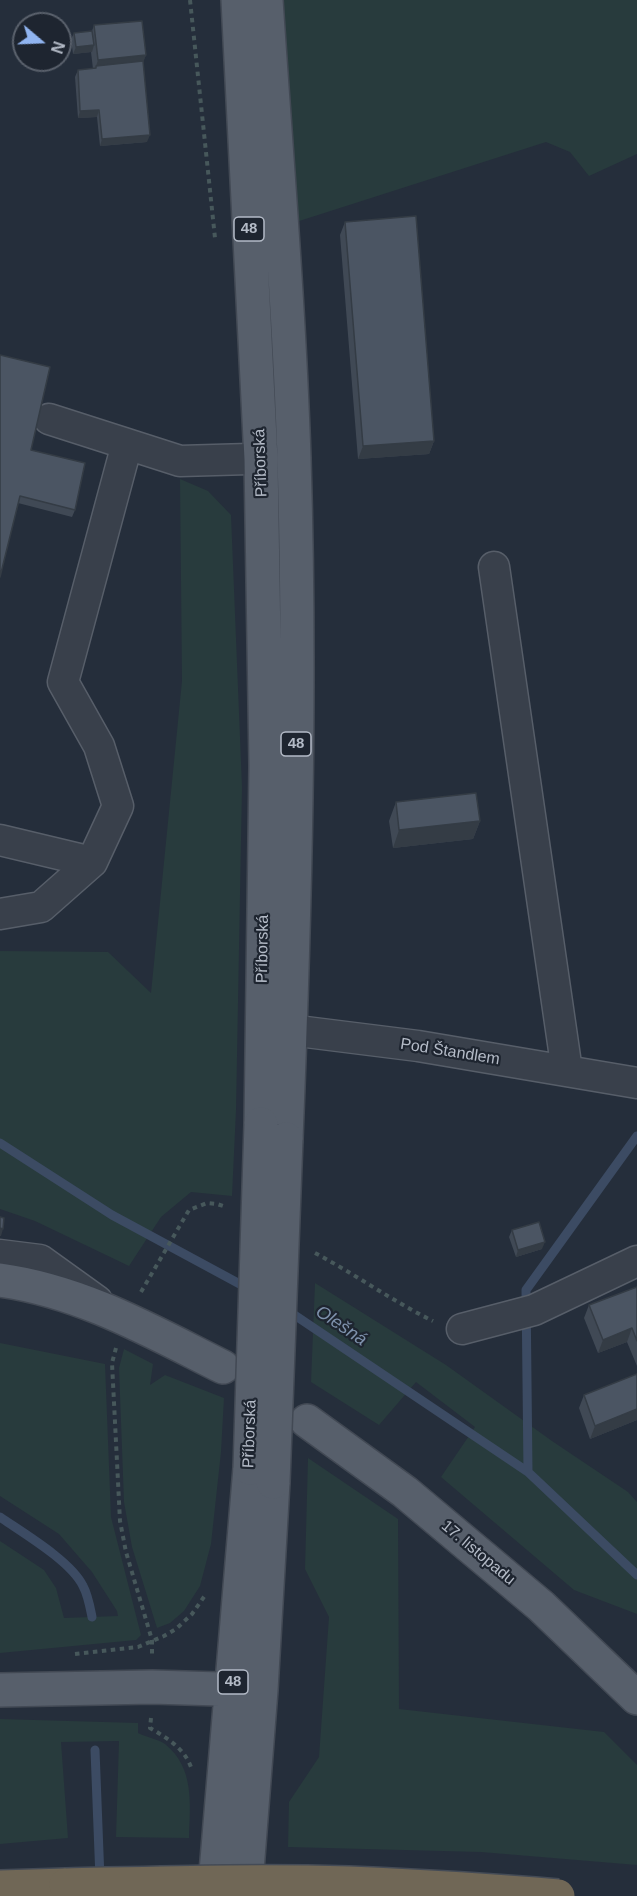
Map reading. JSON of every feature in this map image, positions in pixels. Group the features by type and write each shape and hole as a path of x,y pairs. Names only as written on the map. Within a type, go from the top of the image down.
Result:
{"highway":[{"path":"0,1887 206,1882 347,1883 558,1896"}],"main road":[{"name":"Příborská","path":"238,0 261,459 266,766 276,1029"},
{"name":"Příborská","path":"246,1896 247,1689 261,1475 276,1029 296,765 294,458 266,0"},
{"path":"0,1280 40,1287 77,1298 121,1316 223,1367"},
{"name":"17. listopadu","path":"307,1421 405,1492 541,1606 637,1698"},
{"path":"0,1690 152,1687 247,1689"},
{"name":"Příborská","path":"214,1896 247,1689"}],"street":[{"path":"49,419 180,461 294,458"},
{"path":"0,914 41,907 92,862 118,806 99,746 63,681 127,444"},
{"path":"494,567 567,1071"},
{"path":"0,840 92,862"},
{"name":"Pod Štandlem","path":"276,1029 418,1046 637,1083"},
{"path":"0,1255 40,1260 121,1316"},
{"path":"462,1329 534,1310 637,1261"}],"path":[{"path":"193,1773 189,1762 173,1742 150,1728 152,1640 126,1552 120,1521 112,1363 121,1316 148,1278 189,1210 207,1203 229,1209"},
{"path":"315,1253 405,1307 434,1321 462,1329"},
{"path":"74,1654 138,1647 176,1629 192,1614 210,1585"}],"shaded area":[{"path":"280,0 637,0 637,154 589,176 570,152 546,142 293,223"},
{"path":"180,479 208,491 231,515 242,787 236,1110 232,1196 191,1192 161,1217 129,1266 35,1221 0,1209 0,951 108,952 151,993 182,681"},
{"path":"315,1283 446,1365 628,1492 637,1502 637,1614 574,1590 441,1477 475,1427 416,1382 379,1425 311,1382"},
{"path":"0,1343 105,1364 111,1517 141,1635 136,1640 0,1653 0,1541 44,1570 56,1588 64,1618 118,1616 92,1572 59,1534 0,1496"},
{"path":"124,1349 153,1364 150,1385 165,1375 224,1398 221,1452 211,1544 200,1586 184,1611 170,1623 157,1628 132,1547 124,1502 119,1368"},
{"path":"308,1458 398,1519 399,1709 604,1732 637,1765 637,1865 481,1852 288,1847 289,1802 319,1757 329,1617 305,1569"},
{"path":"0,1719 138,1723 138,1733 165,1744 182,1764 189,1788 189,1838 116,1837 119,1741 61,1742 68,1838 0,1844"}],"building":[{"path":"142,21 146,55 98,60 94,25"},
{"path":"92,31 94,45 76,47 74,33"},
{"path":"143,61 150,135 102,139 99,110 80,111 78,70"},
{"path":"416,216 434,441 363,446 345,222"},
{"path":"0,355 50,367 31,450 85,463 75,510 20,496 0,577"},
{"path":"476,793 480,821 399,830 396,802"},
{"path":"0,1217 4,1218 3,1229 0,1228"},
{"path":"539,1222 545,1242 518,1250 512,1230"},
{"path":"637,1287 637,1341 632,1328 603,1340 589,1305"},
{"path":"637,1374 637,1409 595,1426 584,1395"}],"waterway":[{"path":"528,1472 526,1290 637,1136"},
{"name":"Olešná","path":"0,1143 112,1215 249,1289"},
{"name":"Olešná","path":"287,1310 528,1472 637,1575"},
{"path":"0,1517 46,1548 68,1567 85,1590 92,1617"},
{"path":"95,1750 100,1879"}]}
